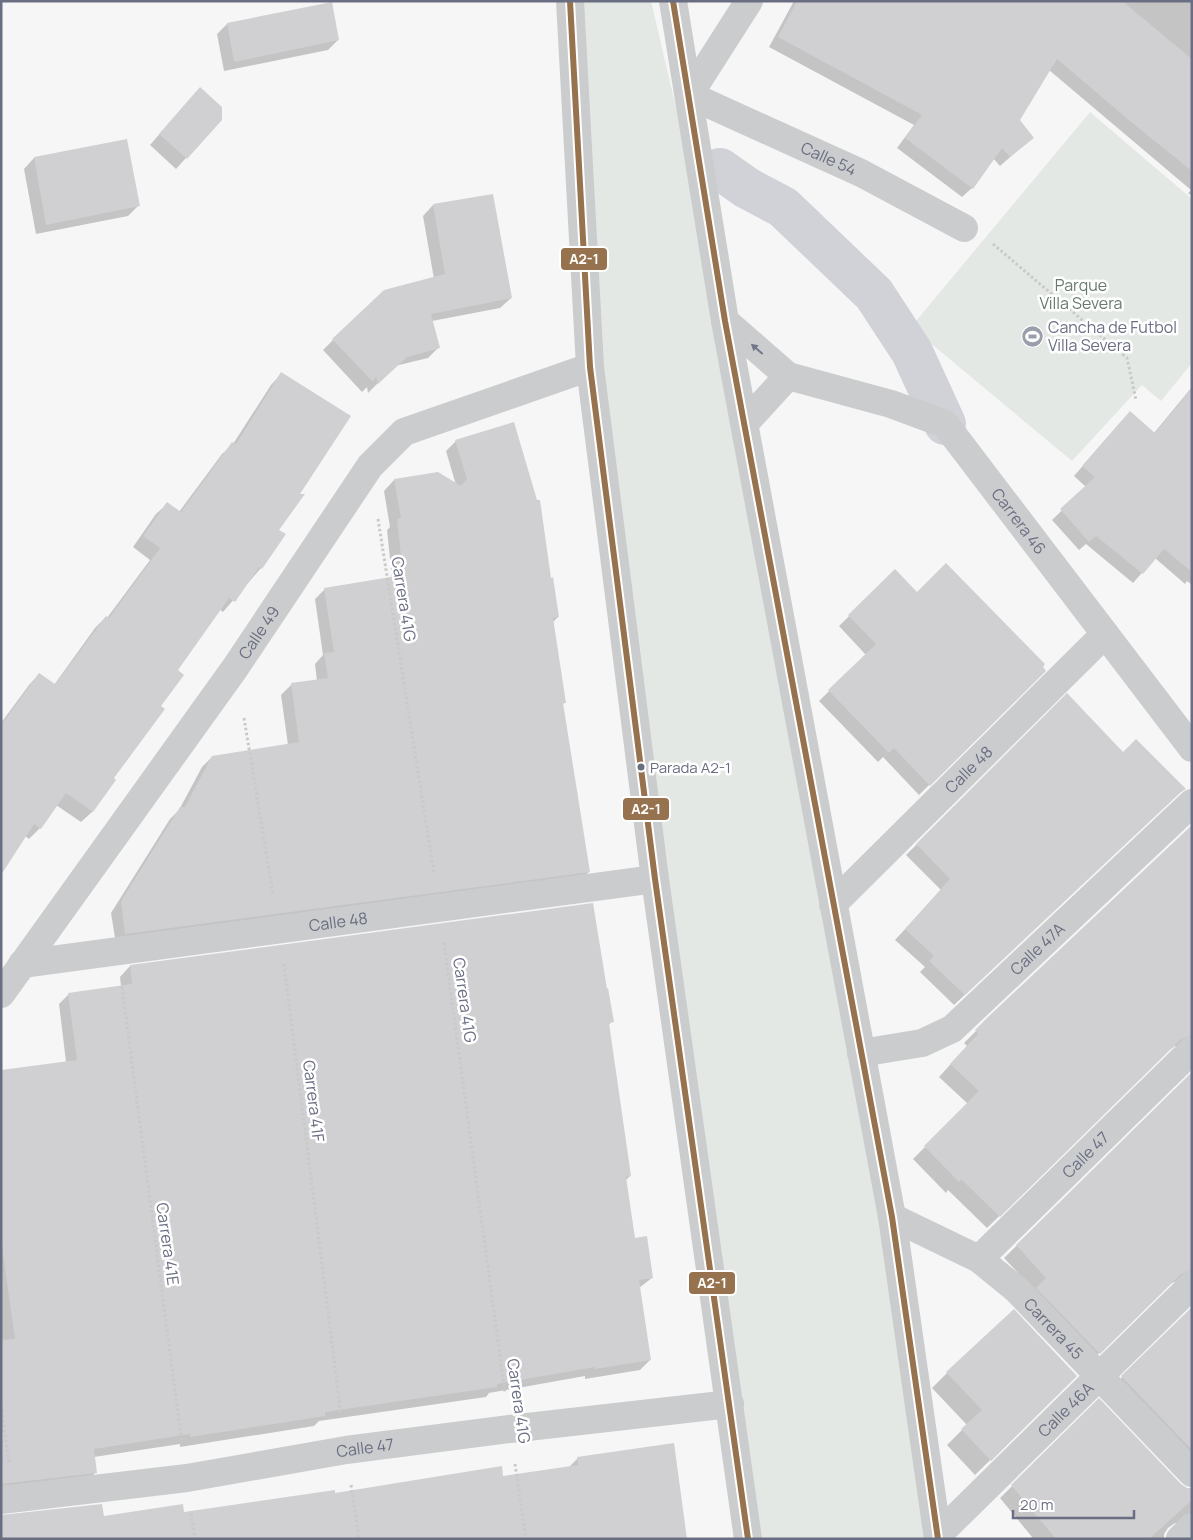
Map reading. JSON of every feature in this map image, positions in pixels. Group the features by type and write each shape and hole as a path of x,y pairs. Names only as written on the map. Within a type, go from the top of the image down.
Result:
{"street":[{"path":"570,1 590,367 655,879 748,1539"},
{"path":"673,1 725,321 892,1217 938,1537"},
{"path":"689,95 749,1"},
{"name":"Calle 54","path":"689,95 861,173 964,228"},
{"name":"Carrera 46","path":"725,321 788,376 891,404 945,424 1192,748"},
{"name":"Calle 49","path":"1,994 235,668 370,466 404,432 590,367"},
{"path":"745,423 788,376"},
{"name":"Calle 48","path":"834,904 1105,634"},
{"name":"Calle 47A","path":"861,1053 922,1043 952,1029 1192,803"},
{"name":"Calle 48","path":"22,964 655,879"},
{"name":"Calle 47","path":"978,1259 1192,1050"},
{"name":"Carrera 45","path":"892,1217 978,1259 1017,1290 1192,1473"},
{"name":"Calle 46A","path":"938,1537 1099,1375 1192,1285"},
{"name":"Calle 47","path":"1,1500 187,1478 346,1450 730,1404"},
{"path":"1180,1539 1192,1527"}],"path":[{"path":"964,228 989,240 1127,358 1136,400"},
{"name":"Carrera 41G","path":"370,466 439,907 526,1539"},
{"name":"Carrera 41F","path":"235,668 279,929 346,1450 360,1539"},
{"name":"Carrera 41E","path":"117,952 194,1539"}],"green space":[{"path":"582,1 651,1 682,133 823,847 928,1539 750,1539 590,367"},
{"name":"Parque Villa Severa","path":"1090,112 1192,199 1192,363 1161,401 1142,385 1072,461 911,327"}],"building":[{"path":"797,1 1122,1 1192,59 1192,171 1057,59 1020,120 1034,138 1010,157 1002,148 973,189 905,138 922,115 778,37"},
{"path":"332,2 339,40 234,62 227,23"},
{"path":"200,87 222,107 222,120 187,159 159,134"},
{"path":"127,139 140,206 46,225 34,157"},
{"path":"493,194 512,298 431,314 440,348 407,357 378,384 376,376 373,382 332,339 384,290 445,274 433,204"},
{"path":"281,372 351,416 300,494 305,494 279,530 286,534 262,569 259,567 235,602 229,598 178,670 184,675 161,706 165,709 114,778 116,780 93,812 66,793 41,829 34,824 1,875 1,725 39,673 55,684 106,616 109,618 160,548 143,536 167,502 181,512 232,442 236,444"},
{"path":"1192,388 1192,572 1164,549 1143,574 1096,536 1089,542 1060,509 1095,477 1082,466 1130,411 1155,433"},
{"path":"514,422 537,500 540,500 551,578 553,577 559,617 553,618 566,703 563,703 590,872 125,934 121,901 180,807 185,807 212,756 299,742 291,683 328,678 324,653 334,652 324,588 403,575 397,519 401,518 394,479 438,472 461,486 467,479 455,440"},
{"path":"946,563 1045,664 1043,667 1046,671 930,786 894,748 889,753 828,690 876,644 848,615 895,569 917,592"},
{"path":"1067,693 1123,752 1136,739 1186,789 965,995 929,961 934,956 905,929 950,879 916,844"},
{"path":"1192,825 1192,1035 1181,1039 1000,1217 961,1179 959,1182 924,1146 979,1091 950,1064 978,1034 975,1030 988,1017"},
{"path":"593,903 614,1022 609,1023 631,1176 626,1177 635,1238 647,1236 653,1278 639,1280 651,1360 595,1369 595,1367 497,1384 497,1387 325,1412 325,1416 190,1437 190,1434 94,1449 97,1473 1,1484 1,1340 15,1339 1,1239 1,1070 77,1060 68,993 132,984 130,965"},
{"path":"1192,1072 1192,1270 1181,1274 1100,1354 1036,1288 1046,1278 1016,1245"},
{"path":"1192,1307 1192,1450 1121,1376"},
{"path":"1014,1309 1077,1376 991,1461 961,1429 982,1410 946,1372"},
{"path":"1099,1398 1181,1484 1187,1488 1192,1488 1192,1500 1149,1539 1056,1539 1011,1485"},
{"path":"674,1443 687,1539 1,1539 1,1515 102,1504 104,1516 183,1504 184,1512 335,1490 335,1493 502,1466 503,1476 578,1465 577,1457"}],"waterway":[{"path":"720,169 747,188 783,207 874,294 912,352 945,424"}],"transit line":[{"name":"A2-1","path":"570,1 590,367 655,879 748,1539"},
{"name":"A2-1","path":"673,1 725,321 892,1217 938,1539"}],"place":[{"name":"Cancha de Futbol Villa Severa","path":"1032,336"},
{"name":"Parada A2-1","path":"641,767"}]}
